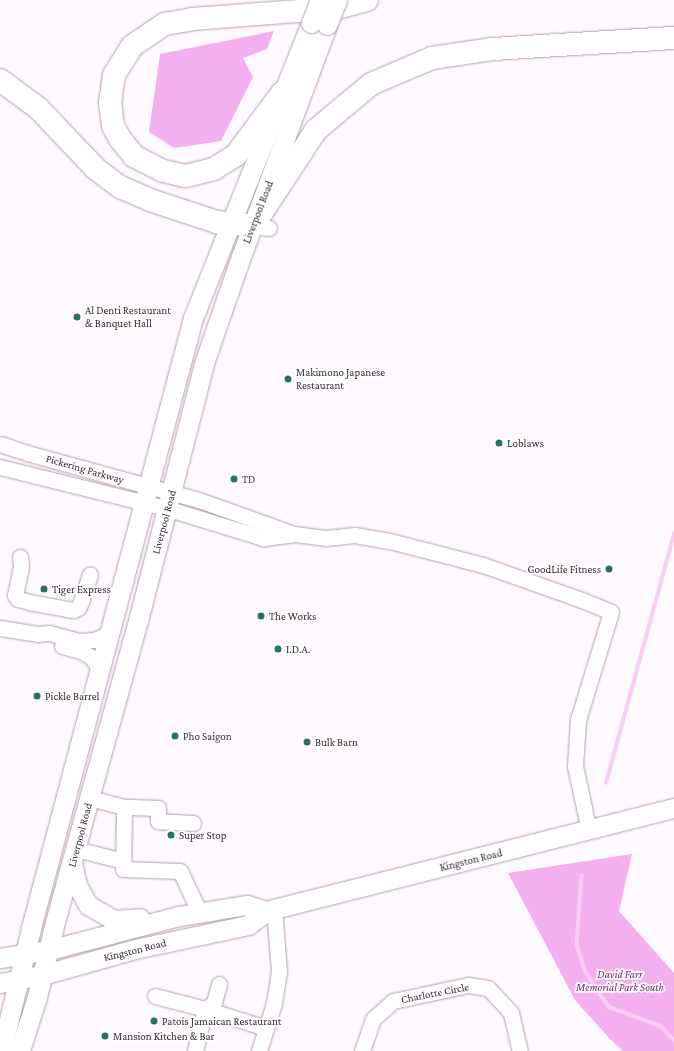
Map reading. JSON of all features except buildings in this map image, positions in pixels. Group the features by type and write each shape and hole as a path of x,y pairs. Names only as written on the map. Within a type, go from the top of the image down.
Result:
{"highway":[{"path":"282,93 236,155 214,169 185,176 163,171 134,156 121,140 113,126 110,103 114,75 132,46 166,24 192,19 337,8 367,0"},
{"path":"0,80 38,108 96,169 120,187 150,200 217,222 261,227 316,130 371,84 432,58 493,49 674,38"}],"main road":[{"name":"Liverpool Road","path":"15,1051 21,1046 49,950 139,616 205,360 261,227 319,24 320,0"},
{"name":"Liverpool Road","path":"9,1051 4,1040 3,1029 19,979 122,582 147,494 193,318 282,93 319,24 337,0"},
{"name":"Kingston Road","path":"0,983 42,975 135,949 248,925 270,910 674,808"},
{"path":"74,856 77,884 88,906 114,920 179,916"},
{"name":"Kingston Road","path":"0,958 26,952 49,950 179,916 247,905 270,910"}],"street":[{"name":"Pickering Parkway","path":"0,444 147,494 294,534 326,538 355,535 422,549 496,569 611,612 578,720 575,766 589,830"},
{"name":"Pickering Parkway","path":"0,467 147,494"},
{"path":"20,557 21,567 15,595 18,598 29,602 72,610 78,608 90,574"},
{"path":"0,628 38,634 49,633 79,641 94,640 109,634"},
{"path":"38,634 47,641 81,651 91,657 100,669"},
{"path":"90,798 124,807 158,808 158,821 193,823"},
{"path":"124,807 123,869 180,871 200,913"},
{"path":"74,856 123,861"},
{"path":"258,1051 274,1003 279,971 270,910"},
{"path":"195,1051 205,1008 214,1002 220,984"},
{"name":"Charlotte Circle","path":"362,1051 373,1019 393,1001 468,985 488,988 511,1013 520,1051"},
{"path":"155,996 205,1008 266,1028"}],"green space":[{"path":"274,31 267,49 243,58 253,77 221,141 174,148 149,132 160,54"},
{"name":"David Farr Memorial Park South","path":"632,854 619,911 674,973 674,1051 623,1051 610,1039 575,1000 508,873"}],"waterway":[{"path":"606,783 674,534"},
{"path":"582,875 577,944 585,971 609,1007 661,1026 674,1040"}],"place":[{"name":"Al Denti Restaurant & Banquet Hall","path":"77,317"},
{"name":"Makimono Japanese Restaurant","path":"288,379"},
{"name":"Loblaws","path":"499,443"},
{"name":"TD","path":"234,479"},
{"name":"GoodLife Fitness","path":"609,569"},
{"name":"Tiger Express","path":"44,589"},
{"name":"The Works","path":"261,616"},
{"name":"I.D.A.","path":"278,649"},
{"name":"Pickle Barrel","path":"37,696"},
{"name":"Pho Saigon","path":"175,736"},
{"name":"Bulk Barn","path":"307,742"},
{"name":"Super Stop","path":"171,835"},
{"name":"Patois Jamaican Restaurant","path":"154,1021"},
{"name":"Mansion Kitchen & Bar","path":"105,1036"}]}
